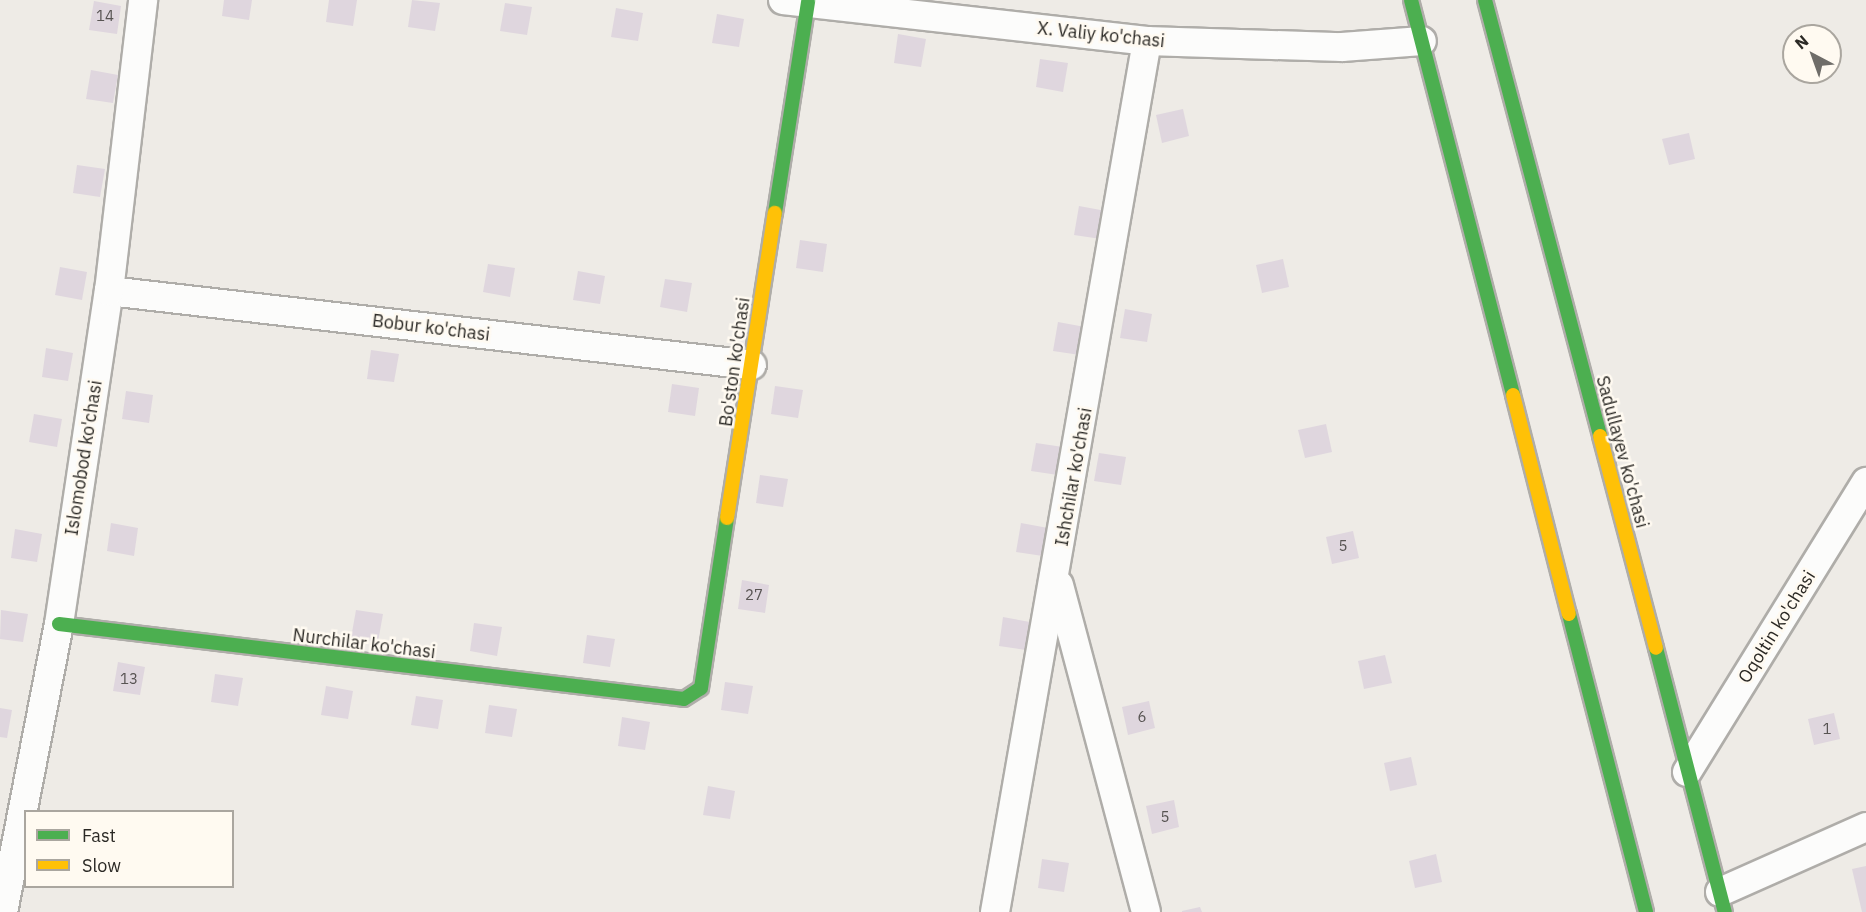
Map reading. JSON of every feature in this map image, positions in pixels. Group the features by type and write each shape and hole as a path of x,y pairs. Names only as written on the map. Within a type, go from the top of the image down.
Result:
{"main road":[{"path":"1411,0 1646,912"},
{"name":"Sadullayev ko'chasi","path":"1485,0 1722,902"},
{"name":"Bo'ston ko'chasi","path":"665,700 684,699 701,688 710,655 752,365 795,1"},
{"name":"Nurchilar ko'chasi","path":"59,624 665,700"}],"street":[{"name":"Islomobod ko'chasi","path":"3,912 59,624 109,291 143,0"},
{"name":"X. Valiy ko'chasi","path":"795,1 1147,41 1342,47 1422,41"},
{"name":"Ishchilar ko'chasi","path":"995,912 1057,577 1147,41"},
{"name":"Bobur ko'chasi","path":"109,291 752,365"},
{"name":"Oqoltin ko'chasi","path":"1687,772 1866,482"},
{"path":"1057,577 1146,912"},
{"path":"1722,902 1866,828"}],"building":[{"path":"224,0 252,0 249,20 222,16"},
{"path":"329,0 357,0 353,26 326,22"},
{"path":"412,0 440,3 435,31 408,27"},
{"path":"94,1 121,6 117,34 89,30"},
{"path":"505,3 532,7 527,35 500,31"},
{"path":"616,8 643,13 638,41 611,37"},
{"path":"717,14 744,19 739,47 712,43"},
{"path":"898,34 926,39 921,67 894,63"},
{"path":"1040,59 1068,63 1063,92 1036,87"},
{"path":"91,70 118,75 113,103 86,99"},
{"path":"1183,109 1189,136 1162,143 1156,115"},
{"path":"1689,133 1695,159 1669,165 1662,139"},
{"path":"77,165 105,169 100,197 73,193"},
{"path":"1079,206 1106,211 1101,239 1074,235"},
{"path":"800,240 827,244 823,272 796,268"},
{"path":"1283,259 1289,287 1262,293 1256,265"},
{"path":"488,264 515,268 510,297 483,292"},
{"path":"60,267 87,272 82,300 55,295"},
{"path":"578,271 605,276 600,304 573,300"},
{"path":"665,279 692,283 687,312 660,307"},
{"path":"1125,309 1152,314 1147,342 1120,338"},
{"path":"1058,322 1085,327 1080,355 1053,351"},
{"path":"46,348 73,353 68,381 42,377"},
{"path":"371,350 399,354 394,382 367,379"},
{"path":"672,384 699,388 695,416 668,412"},
{"path":"775,386 803,390 798,418 771,414"},
{"path":"126,391 153,395 149,423 122,419"},
{"path":"34,414 62,419 57,447 29,442"},
{"path":"1326,424 1332,452 1305,458 1298,430"},
{"path":"1036,443 1063,447 1058,475 1031,471"},
{"path":"1099,453 1126,457 1121,485 1094,481"},
{"path":"760,475 788,479 783,507 756,503"},
{"path":"111,523 138,528 134,556 107,551"},
{"path":"1021,523 1048,528 1043,556 1016,552"},
{"path":"15,529 42,534 37,562 11,558"},
{"path":"1353,531 1359,558 1332,564 1326,537"},
{"path":"742,580 769,585 765,613 738,609"},
{"path":"1,610 28,614 23,642 0,639"},
{"path":"356,610 383,614 378,642 351,638"},
{"path":"1003,617 1030,622 1026,650 999,646"},
{"path":"474,623 502,627 497,656 470,651"},
{"path":"587,635 615,639 610,667 583,663"},
{"path":"1385,655 1392,683 1364,689 1358,661"},
{"path":"118,662 145,667 140,695 113,691"},
{"path":"215,674 243,678 238,706 211,702"},
{"path":"725,682 753,686 748,714 721,710"},
{"path":"326,686 353,691 348,719 321,715"},
{"path":"416,696 443,700 438,729 411,725"},
{"path":"1149,701 1155,728 1128,735 1122,707"},
{"path":"489,705 517,709 512,737 485,733"},
{"path":"0,708 12,710 7,738 0,737"},
{"path":"1834,713 1840,739 1814,745 1808,719"},
{"path":"622,717 650,722 645,750 618,746"},
{"path":"1411,757 1417,785 1390,791 1384,763"},
{"path":"708,786 735,791 730,819 703,815"},
{"path":"1174,800 1179,827 1152,834 1146,806"},
{"path":"1436,854 1442,882 1415,888 1409,861"},
{"path":"1042,859 1069,863 1064,892 1038,888"},
{"path":"1866,866 1866,912 1862,912 1852,869"},
{"path":"1200,907 1202,912 1182,912 1182,911"}],"traffic: fast":[{"path":"1411,0 1513,395"},
{"path":"1485,0 1600,436"},
{"path":"775,213 808,2"},
{"path":"59,624 684,699 701,688 727,518"},
{"path":"1569,614 1646,912"},
{"path":"1656,648 1725,912"}],"traffic: slow":[{"path":"727,518 775,213"},
{"path":"1513,395 1569,614"},
{"path":"1600,436 1656,648"}]}
